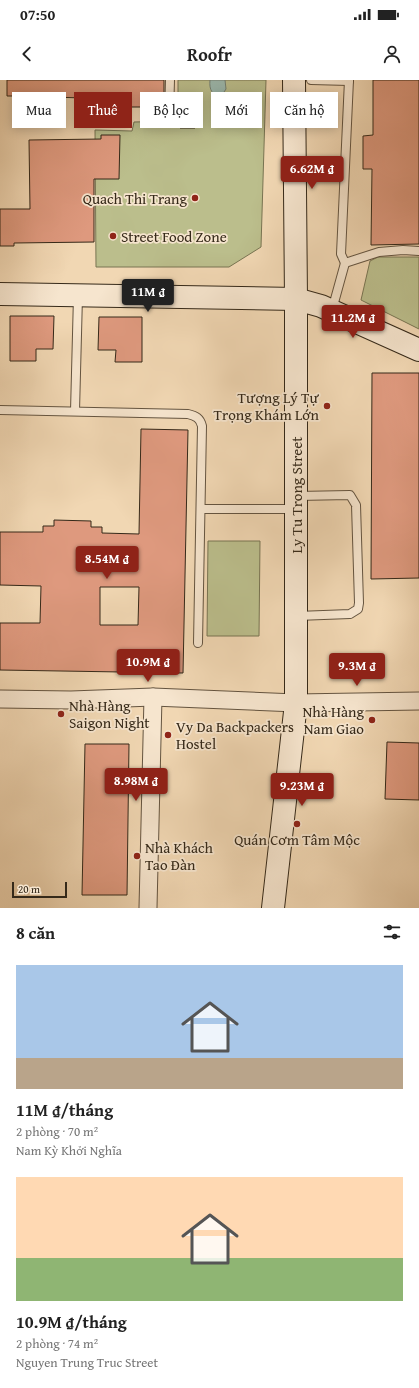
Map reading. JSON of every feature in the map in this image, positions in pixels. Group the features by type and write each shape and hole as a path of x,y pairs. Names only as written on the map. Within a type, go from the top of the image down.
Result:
{"street":[{"name":"Ly Tu Trong Street","path":"273,908 296,703 296,299 294,80"},
{"path":"0,294 296,299 331,310 419,350"},
{"path":"148,908 153,697"},
{"path":"0,699 71,700 153,697 296,703 419,701"}],"lane":[{"path":"170,80 170,92"},
{"path":"311,80 349,81 341,254 345,263 331,310"},
{"path":"345,263 379,252 403,250 419,251"},
{"path":"76,411 78,295"},
{"path":"0,410 188,414 195,415 200,420 202,426 198,643"},
{"path":"201,509 296,502 350,495 356,505 358,609 350,614 296,616"}],"green space":[{"path":"178,80 266,80 261,247 229,267 96,267 95,130 132,131 134,122 140,122 140,128 203,128 203,92 178,92"},
{"path":"378,257 419,257 419,329 361,300 370,261"},
{"path":"208,541 260,541 259,636 207,636"}],"water":[{"path":"210,80 225,80 226,89 224,92 212,92"}],"building":[{"path":"7,80 164,80 164,92 140,92 140,107 132,107 132,92 74,92 74,98 66,97 66,92 12,92 12,96 7,96"},
{"path":"373,80 419,80 419,244 371,245 372,169 363,169 363,136 373,135"},
{"path":"101,135 120,135 119,179 94,179 94,242 14,243 14,246 0,246 0,209 30,209 29,140 101,139"},
{"path":"10,316 54,316 53,349 36,349 36,361 10,361"},
{"path":"99,317 142,317 142,362 115,362 116,350 98,350"},
{"path":"372,373 419,373 419,578 371,579"},
{"path":"141,429 188,430 183,673 0,670 0,623 40,623 41,586 0,585 0,532 43,532 43,526 54,526 54,520 91,521 91,527 102,527 102,533 139,534","holes":["100,587 139,587 138,625 100,625"]},
{"path":"387,742 419,743 419,800 385,799"},
{"path":"85,744 129,744 127,895 82,895"}],"place":[{"name":"Quach Thi Trang","path":"195,198"},
{"name":"Street Food Zone","path":"113,236"},
{"name":"Tượng Lý Tự Trọng Khám Lớn","path":"327,406"},
{"name":"Nhà Hàng Saigon Night","path":"61,714"},
{"name":"Nhà Hàng Nam Giao","path":"372,720"},
{"name":"Vy Da Backpackers Hostel","path":"168,735"},
{"name":"Quán Cơm Tâm Mộc","path":"297,824"},
{"name":"Nhà Khách Tao Đàn","path":"137,856"}]}
